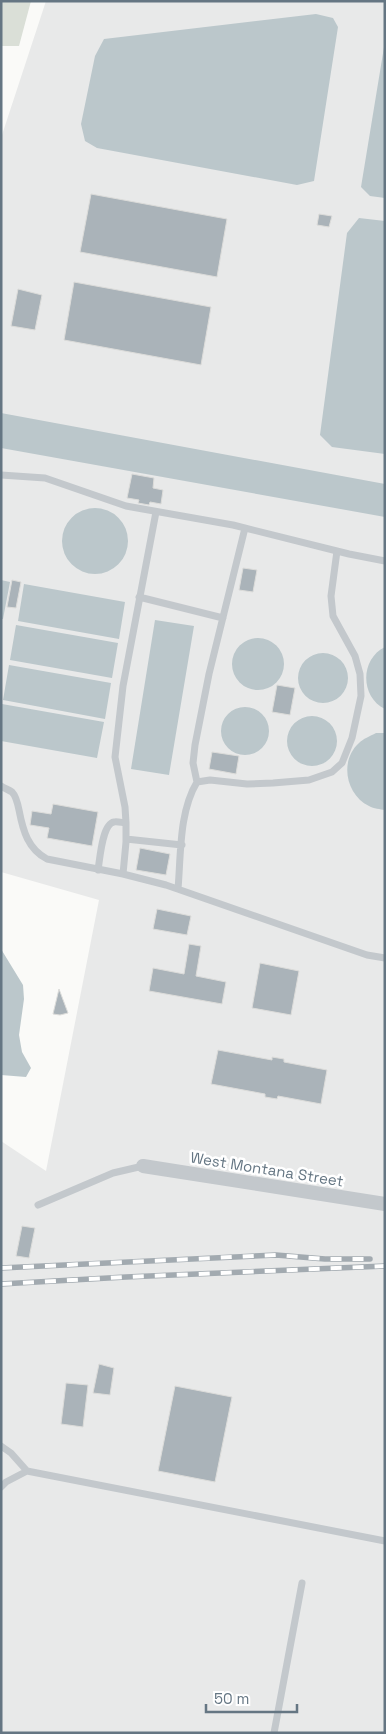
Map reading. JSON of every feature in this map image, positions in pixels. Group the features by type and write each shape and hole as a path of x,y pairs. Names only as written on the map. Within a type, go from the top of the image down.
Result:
{"street":[{"name":"West Montana Street","path":"143,1166 385,1204"}],"lane":[{"path":"1,475 45,478 126,506 245,528 337,551 385,560"},
{"path":"123,874 126,839 125,807 115,757 123,686 156,512"},
{"path":"178,889 185,810 190,793 197,782 193,763 195,745 209,674 245,528"},
{"path":"197,782 210,780 247,784 309,780 332,772 342,763 352,738 361,696 360,674 355,656 333,616 331,596 337,551"},
{"path":"140,597 223,618"},
{"path":"1,786 13,793 18,804 22,828 30,845 38,854 47,859 123,874 178,889 367,955 385,958"},
{"path":"98,870 104,833 108,825 114,822 126,823"},
{"path":"126,839 182,845"},
{"path":"38,1205 113,1173 143,1166"},
{"path":"1,1446 12,1453 27,1471"},
{"path":"1,1488 6,1482 27,1471 385,1540"},
{"path":"274,1733 302,1583"}],"shaded area":[{"path":"1,1 31,1 19,46 1,46"},
{"path":"46,1 385,1 385,1733 1,1733 1,1141 46,1171 99,900 1,872 1,138"},
{"path":"316,14 333,18 338,27 314,181 297,185 97,148 85,141 81,124 95,56 104,39"},
{"path":"385,41 385,198 370,196 361,187"},
{"path":"359,218 385,221 385,454 332,447 320,435 347,233"},
{"path":"1,413 385,484 385,517 1,448"},
{"path":"95,508 108,511 118,518 125,528 128,541 125,554 118,564 108,571 95,574 82,571 72,564 65,554 62,541 65,528 72,518 82,511"},
{"path":"1,580 10,582 3,619 1,619"},
{"path":"24,584 125,602 119,639 18,621"},
{"path":"155,620 194,626 169,775 131,769"},
{"path":"16,625 118,643 112,678 10,660"},
{"path":"253,638 263,638 272,642 280,650 284,664 280,678 272,686 263,690 253,690 244,686 236,678 232,669 232,659 236,650 244,642"},
{"path":"385,647 385,709 371,696 366,678 371,660"},
{"path":"328,653 341,660 347,668 347,688 341,696 333,702 318,703 305,696 299,688 298,673 305,660 313,654"},
{"path":"9,665 111,683 105,719 3,700"},
{"path":"2,704 104,722 97,758 1,741"},
{"path":"240,707 250,707 262,714 269,726 269,736 262,748 250,755 240,755 232,751 225,744 221,736 221,726 225,718 232,711"},
{"path":"312,716 321,718 332,727 337,741 335,750 326,761 312,766 303,764 292,755 287,741 289,732 298,721"},
{"path":"376,733 385,733 385,810 371,807 361,801 350,786 348,777 347,768 353,750 361,742"},
{"path":"1,949 23,985 24,999 19,1035 22,1052 31,1068 26,1077 1,1075"}],"building":[{"path":"91,194 227,219 217,277 80,252"},
{"path":"319,214 332,216 329,227 317,225"},
{"path":"74,282 211,307 201,365 64,340"},
{"path":"18,289 42,295 35,330 11,326"},
{"path":"132,474 154,478 153,488 163,490 161,504 150,502 149,505 138,503 139,500 127,498"},
{"path":"243,568 257,570 253,592 239,590"},
{"path":"12,580 21,582 16,608 7,607"},
{"path":"277,685 295,688 290,715 272,712"},
{"path":"212,752 239,756 236,774 209,769"},
{"path":"53,804 98,812 92,846 47,838 49,828 30,825 32,811 51,814"},
{"path":"140,848 170,854 166,875 136,870"},
{"path":"157,909 191,916 187,935 153,929"},
{"path":"189,944 201,946 196,976 226,982 222,1004 149,991 153,968 184,974"},
{"path":"260,963 299,971 291,1015 252,1008"},
{"path":"59,989 68,1013 60,1015 53,1014"},
{"path":"218,1050 272,1060 272,1057 284,1059 284,1062 327,1070 321,1104 278,1096 277,1099 265,1097 265,1094 211,1084"},
{"path":"22,1226 35,1228 29,1258 16,1256"},
{"path":"99,1364 114,1368 110,1395 93,1393"},
{"path":"66,1383 88,1385 83,1427 61,1424"},
{"path":"175,1386 232,1397 215,1482 158,1471"}],"railway":[{"path":"1,1268 276,1255 325,1259 370,1259"},
{"path":"1,1284 385,1266"}]}
